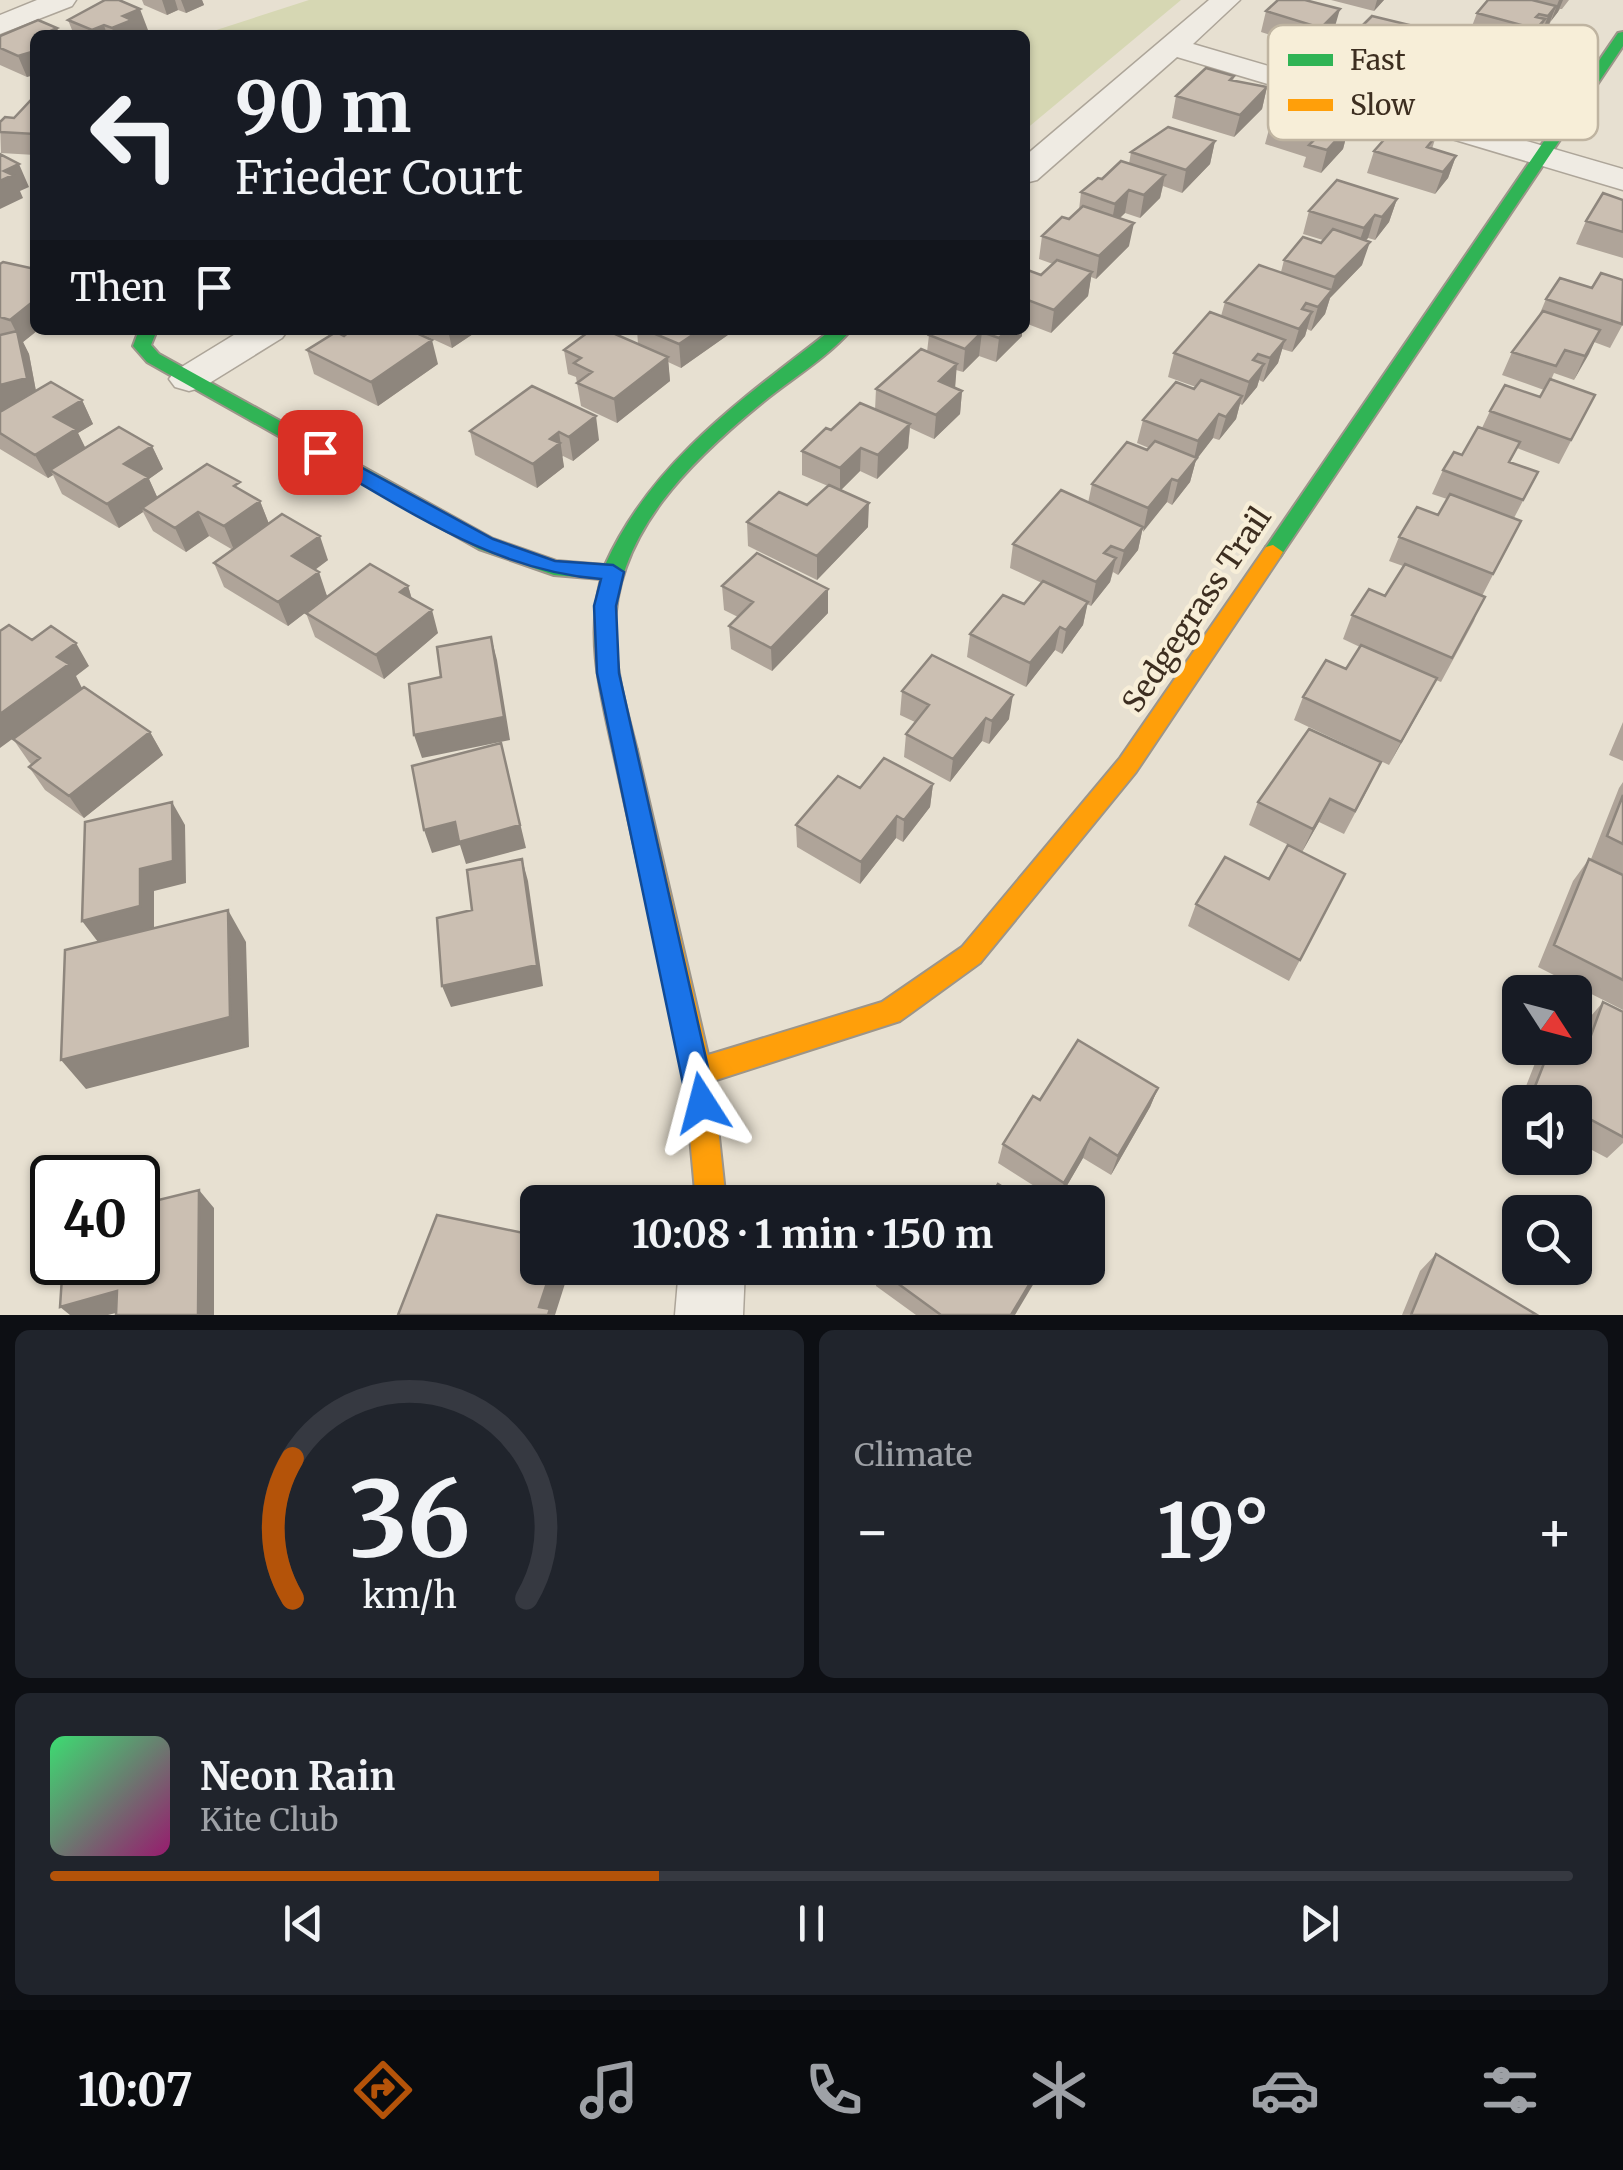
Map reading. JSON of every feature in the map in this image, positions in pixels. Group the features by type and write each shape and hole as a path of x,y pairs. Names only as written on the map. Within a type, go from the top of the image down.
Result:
{"street":[{"path":"0,26 62,0"},
{"path":"1030,169 1226,0"},
{"name":"Sedgegrass Trail","path":"1598,73 1623,36"},
{"path":"1173,47 1268,74"},
{"path":"1498,140 1623,180"},
{"name":"Sedgegrass Trail","path":"698,1072 890,1012 971,956 1128,766 1552,140"},
{"path":"146,335 142,346 153,358 486,544 554,568 613,572"},
{"path":"190,379 261,335"},
{"path":"709,1185 698,1072 608,673 605,606 613,572 638,519 664,486 836,335"},
{"path":"709,1315 711,1285"}],"green space":[{"path":"309,0 1181,0 1030,126 1030,30 216,30"}],"building":[{"path":"105,0 119,0 140,9 123,16 132,20 112,28 104,25 92,30 68,20"},
{"path":"1278,0 1305,0 1340,9 1324,25 1266,11"},
{"path":"1488,0 1532,0 1556,6 1548,16 1536,17 1545,19 1540,25 1521,25 1477,13"},
{"path":"1372,16 1409,25 1363,25"},
{"path":"38,20 57,28 30,30 30,52 18,56 0,48 0,36"},
{"path":"1206,68 1234,76 1230,80 1267,87 1240,115 1176,96"},
{"path":"30,101 30,134 0,132 0,122 5,117 14,118"},
{"path":"1168,127 1215,141 1186,170 1131,152"},
{"path":"1314,140 1336,140 1327,150 1309,145"},
{"path":"1384,140 1433,140 1427,147 1456,156 1443,172 1374,151"},
{"path":"0,154 19,164 4,171 13,175 0,181"},
{"path":"1121,161 1165,175 1144,195 1129,190 1115,204 1081,192 1102,179"},
{"path":"1337,180 1397,199 1382,217 1375,215 1364,228 1309,211"},
{"path":"1603,193 1623,200 1623,232 1586,221"},
{"path":"1083,206 1134,223 1099,256 1042,236 1062,217 1069,219"},
{"path":"1333,229 1370,242 1335,277 1284,260 1303,237 1321,243"},
{"path":"1057,260 1092,272 1054,310 1030,301 1030,271 1041,275"},
{"path":"0,264 30,268 30,304 10,320 0,317"},
{"path":"1259,265 1332,290 1318,307 1306,303 1302,309 1312,312 1299,329 1225,302"},
{"path":"1601,273 1623,280 1622,324 1546,299 1560,278 1592,288"},
{"path":"1543,311 1600,330 1585,356 1565,350 1556,366 1512,352"},
{"path":"1210,312 1285,340 1270,358 1258,354 1253,360 1264,364 1249,382 1174,353"},
{"path":"17,331 27,378 0,385 0,335"},
{"path":"331,335 421,335 432,340 371,382 307,350"},
{"path":"584,335 617,335 668,357 614,399 577,383 592,372 574,363 581,358 564,350"},
{"path":"658,335 692,335 679,344"},
{"path":"929,335 979,335 965,349"},
{"path":"921,349 957,364 939,381 962,391 936,415 876,389"},
{"path":"1550,379 1595,395 1571,440 1490,411 1505,385 1540,397"},
{"path":"1201,380 1242,396 1226,417 1219,414 1198,441 1143,420 1176,382 1194,389"},
{"path":"51,382 82,400 54,417 76,429 35,455 0,433 0,412"},
{"path":"532,386 596,416 569,437 559,432 550,439 560,443 533,464 470,431"},
{"path":"860,403 910,424 878,455 861,448 840,468 802,451 826,428 831,430"},
{"path":"119,427 152,446 124,464 148,477 107,504 50,470"},
{"path":"1478,427 1520,442 1509,462 1538,472 1523,500 1443,470 1454,452 1462,455"},
{"path":"1155,441 1197,458 1178,481 1172,479 1148,508 1092,484 1127,442 1147,450"},
{"path":"207,464 240,482 234,486 260,501 224,526 198,512 175,528 142,508"},
{"path":"829,485 869,503 817,556 747,522 779,492 807,505"},
{"path":"1061,490 1143,527 1124,551 1111,546 1104,553 1116,558 1096,582 1013,544"},
{"path":"1450,494 1521,521 1493,574 1399,537 1417,507 1438,515"},
{"path":"282,514 320,536 292,556 319,572 278,602 214,563"},
{"path":"757,553 828,589 771,648 729,626 753,602 722,586"},
{"path":"370,564 408,586 400,592 432,610 376,655 306,613"},
{"path":"1405,564 1485,597 1452,658 1352,615 1369,589 1385,596"},
{"path":"1043,581 1088,602 1066,630 1060,627 1030,663 970,634 1003,595 1024,604"},
{"path":"9,625 32,640 51,626 76,643 57,657 69,664 0,714 0,631"},
{"path":"491,637 504,717 414,735 409,684 441,677 437,647"},
{"path":"1361,645 1437,678 1401,742 1303,697 1326,660 1346,669"},
{"path":"932,655 1013,695 992,721 986,718 953,759 906,734 929,705 902,691"},
{"path":"84,687 150,732 69,796 29,767 40,758 13,739"},
{"path":"1309,729 1381,762 1355,811 1330,799 1313,829 1258,802"},
{"path":"501,743 520,825 459,842 455,822 424,830 412,766"},
{"path":"884,758 933,784 904,820 897,816 861,862 796,825 838,776 860,788"},
{"path":"1623,795 1623,844 1607,836"},
{"path":"172,802 173,861 140,869 140,906 82,921 85,822"},
{"path":"1288,845 1345,874 1300,960 1196,904 1225,857 1269,879"},
{"path":"522,859 537,965 442,986 437,918 472,910 467,870"},
{"path":"1589,859 1623,875 1623,980 1554,945"},
{"path":"228,910 230,1017 61,1060 65,950"},
{"path":"1603,1002 1623,1012 1623,1137 1592,1120 1592,1085 1536,1085 1543,1065 1592,1065 1592,1033"},
{"path":"1078,1040 1158,1088 1118,1156 1090,1138 1064,1183 1003,1144 1033,1096 1040,1100"},
{"path":"199,1190 198,1315 116,1315 117,1291 60,1307 61,1285 160,1285 160,1200"},
{"path":"437,1215 520,1232 520,1285 546,1285 539,1307 550,1309 548,1315 398,1315"},
{"path":"1436,1254 1537,1315 1411,1315"},
{"path":"900,1285 1029,1285 1011,1315 941,1315"}],"traffic: fast":[{"path":"1598,73 1623,36"},
{"path":"1273,552 1552,140"},
{"path":"146,335 142,346 153,358 486,544 554,568 613,573"},
{"path":"625,750 609,680 603,626 616,563 636,522 696,450 836,335"}],"traffic: slow":[{"path":"698,1072 890,1012 971,955 1128,765 1273,552"},
{"path":"625,750 698,1072 709,1185"}],"route":[{"path":"320,452 486,544 519,558 554,568 613,572 605,606 608,673 702,1103"}]}
